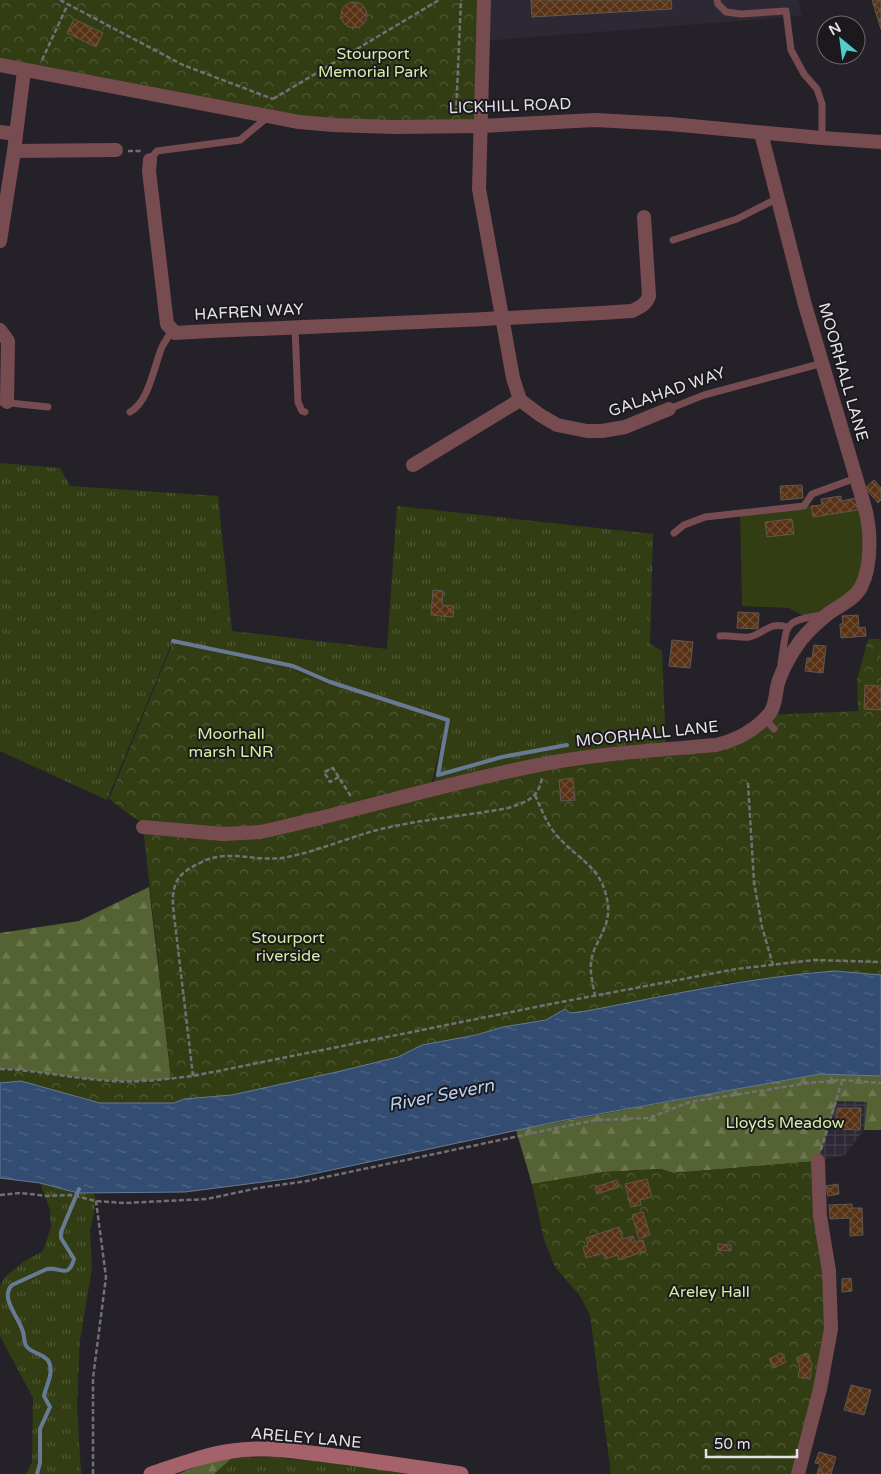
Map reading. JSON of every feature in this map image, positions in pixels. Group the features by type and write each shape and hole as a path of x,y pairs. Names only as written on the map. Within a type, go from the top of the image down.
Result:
{"street":[{"path":"413,465 520,400 512,378 479,189 484,0"},
{"name":"LICKHILL ROAD","path":"0,66 299,122 333,125 481,126 595,120 670,124 881,142"},
{"path":"1,235 16,134 30,72"},
{"path":"0,132 16,134"},
{"name":"MOORHALL LANE","path":"143,827 186,832 242,834 260,832 542,764 589,757 716,745 732,741 769,723 778,681 791,654 802,638 861,588 875,522 856,478 805,305 762,133"},
{"path":"14,151 116,150"},
{"name":"HAFREN WAY","path":"154,155 149,171 167,324 175,334 632,311 641,307 647,301 648,296 644,217"},
{"path":"0,330 8,341 3,402"},
{"name":"GALAHAD WAY","path":"520,400 557,425 587,431 602,431 625,427 669,409"},
{"path":"798,1474 820,1389 831,1329 830,1278 820,1216 818,1161"},
{"name":"ARELEY LANE","path":"151,1474 212,1454 234,1450 262,1449 290,1450 347,1457 461,1474"}],"lane":[{"path":"718,0 718,4 726,12 741,14 786,11 791,50 804,74 817,89 822,104 822,138"},
{"path":"154,155 240,140 269,116"},
{"path":"673,240 737,219 778,198"},
{"path":"295,327 298,402 302,411 305,412"},
{"path":"130,412 137,408 149,386 163,344 172,330"},
{"name":"GALAHAD WAY","path":"669,409 704,396 823,363"},
{"path":"3,402 48,407"},
{"path":"674,533 684,525 706,516 804,506 812,494 856,478"},
{"path":"778,681 784,650 784,633 787,627 796,619 828,614"},
{"path":"720,636 745,637 752,636 772,625 780,624 787,627"}],"path":[{"path":"60,0 183,65 273,100 439,0"},
{"path":"455,126 460,0"},
{"path":"30,72 68,4"},
{"path":"116,150 154,155"},
{"path":"193,1076 172,906 172,890 178,878 190,868 206,860 230,855 286,858 384,828 508,808 524,803 535,795 541,783 542,764"},
{"path":"339,777 330,782 324,772 333,768 339,777 356,809"},
{"path":"748,783 754,882 762,927 773,965"},
{"path":"535,795 550,826 559,838 591,866 602,884 608,905 607,923 591,963 595,995"},
{"path":"0,1069 29,1070 113,1081 142,1082 193,1076 595,995 736,969 814,960 881,962"},
{"path":"0,1195 21,1193 47,1196 70,1195 96,1201 160,1202 207,1199 258,1188 307,1181 596,1120 649,1118 690,1102 709,1098 808,1083 842,1080 881,1083"},
{"path":"818,1161 842,1080"},
{"path":"93,1474 93,1378 106,1277 96,1201"}],"shaded area":[{"path":"484,0 798,0 802,16 482,41"},
{"path":"837,1101 867,1102 864,1130 845,1155 818,1161 821,1146"}],"green space":[{"name":"Stourport Memorial Park","path":"0,0 484,0 481,126 333,125 0,65"},
{"path":"0,463 60,468 70,486 218,496 232,631 387,649 397,506 653,534 650,644 662,651 666,750 434,783 445,722 344,691 289,668 171,645 107,800 0,751"},
{"path":"811,506 813,517 865,508 863,581 840,606 806,617 789,608 742,606 740,513"},
{"name":"Stourport riverside","path":"868,639 881,639 881,975 835,971 814,972 727,983 692,992 587,1011 570,1013 562,1010 546,1020 503,1027 476,1035 422,1045 398,1057 341,1071 232,1095 184,1099 174,1103 100,1103 21,1081 0,1083 0,1069 113,1081 171,1079 143,827 220,828 137,820 109,799 172,645 285,667 342,690 446,722 431,786 654,752 733,747 761,724 767,715 858,711 857,680"},
{"path":"149,887 171,1079 113,1081 0,1069 0,933 79,921"},
{"name":"Lloyds Meadow","path":"820,1074 881,1076 881,1130 864,1130 867,1102 837,1101 818,1161 673,1173 661,1169 605,1172 532,1184 516,1130"},
{"name":"Areley Hall","path":"818,1161 831,1294 798,1474 611,1474 590,1315 580,1296 555,1267 544,1240 532,1184 605,1172 661,1169 673,1173"},
{"path":"40,1183 78,1193 94,1193 96,1201 90,1232 92,1268 80,1340 77,1406 81,1474 26,1474 32,1462 33,1398 0,1336 0,1286 5,1277 23,1262 43,1251 51,1227 50,1210"},
{"path":"270,1457 360,1465 413,1474 214,1474 232,1458"},
{"path":"232,1458 214,1474 178,1474 203,1464"}],"water":[{"name":"River Severn","path":"835,971 881,975 881,1076 820,1074 560,1121 294,1178 185,1192 78,1193 40,1183 0,1178 0,1083 21,1081 100,1103 174,1103 184,1099 232,1095 341,1071 398,1057 422,1045 476,1035 503,1027 546,1020 565,1009 570,1013 587,1011 742,982"}],"building":[{"path":"531,0 671,0 672,9 532,17"},
{"path":"872,0 881,0 881,29"},
{"path":"354,2 363,6 367,15 363,24 354,28 345,24 341,15 345,6"},
{"path":"74,19 103,33 96,47 67,33"},
{"path":"874,480 881,488 881,500 878,503 865,488"},
{"path":"802,485 803,498 781,500 780,486"},
{"path":"841,496 841,501 856,498 858,510 813,517 811,506 822,505 821,499"},
{"path":"792,519 794,534 767,537 765,522"},
{"path":"433,590 443,591 442,605 454,606 453,617 431,615"},
{"path":"738,612 759,613 758,629 737,628"},
{"path":"858,615 859,628 865,627 866,636 841,638 840,624 843,624 842,616"},
{"path":"672,640 693,642 690,668 669,666"},
{"path":"814,645 826,646 823,673 805,671 807,658 812,658"},
{"path":"865,685 881,686 881,710 864,709"},
{"path":"573,778 575,800 561,801 559,780"},
{"path":"837,1108 861,1108 860,1130 836,1129"},
{"path":"647,1179 652,1197 640,1200 641,1205 631,1207 625,1184"},
{"path":"617,1180 619,1187 597,1194 595,1187"},
{"path":"838,1184 839,1194 828,1196 826,1186"},
{"path":"852,1204 852,1208 862,1208 863,1235 850,1236 850,1218 830,1219 829,1205"},
{"path":"643,1212 650,1235 639,1239 632,1215"},
{"name":"Areley Hall","path":"619,1227 623,1239 633,1236 635,1242 643,1240 646,1251 619,1260 617,1255 605,1259 603,1253 586,1258 583,1247 588,1245 586,1238"},
{"path":"718,1244 731,1245 731,1251 718,1250"},
{"path":"851,1278 852,1291 842,1292 842,1279"},
{"path":"781,1353 786,1362 774,1368 769,1359"},
{"path":"807,1353 812,1364 810,1379 798,1377 800,1367 796,1358"},
{"path":"851,1385 871,1390 864,1415 844,1410"},
{"path":"819,1452 836,1457 831,1474 817,1474 820,1464 815,1463"}],"waterway":[{"path":"173,641 293,666 330,682 448,720 438,775 502,757 567,745"},
{"path":"37,1474 40,1463 40,1429 50,1407 44,1396 51,1371 47,1359 26,1345 23,1331 8,1295 12,1285 47,1269 66,1271 72,1265 74,1259 61,1238 61,1232 79,1189"}],"park label":[{"name":"Moorhall marsh LNR","path":"231,743"}]}
